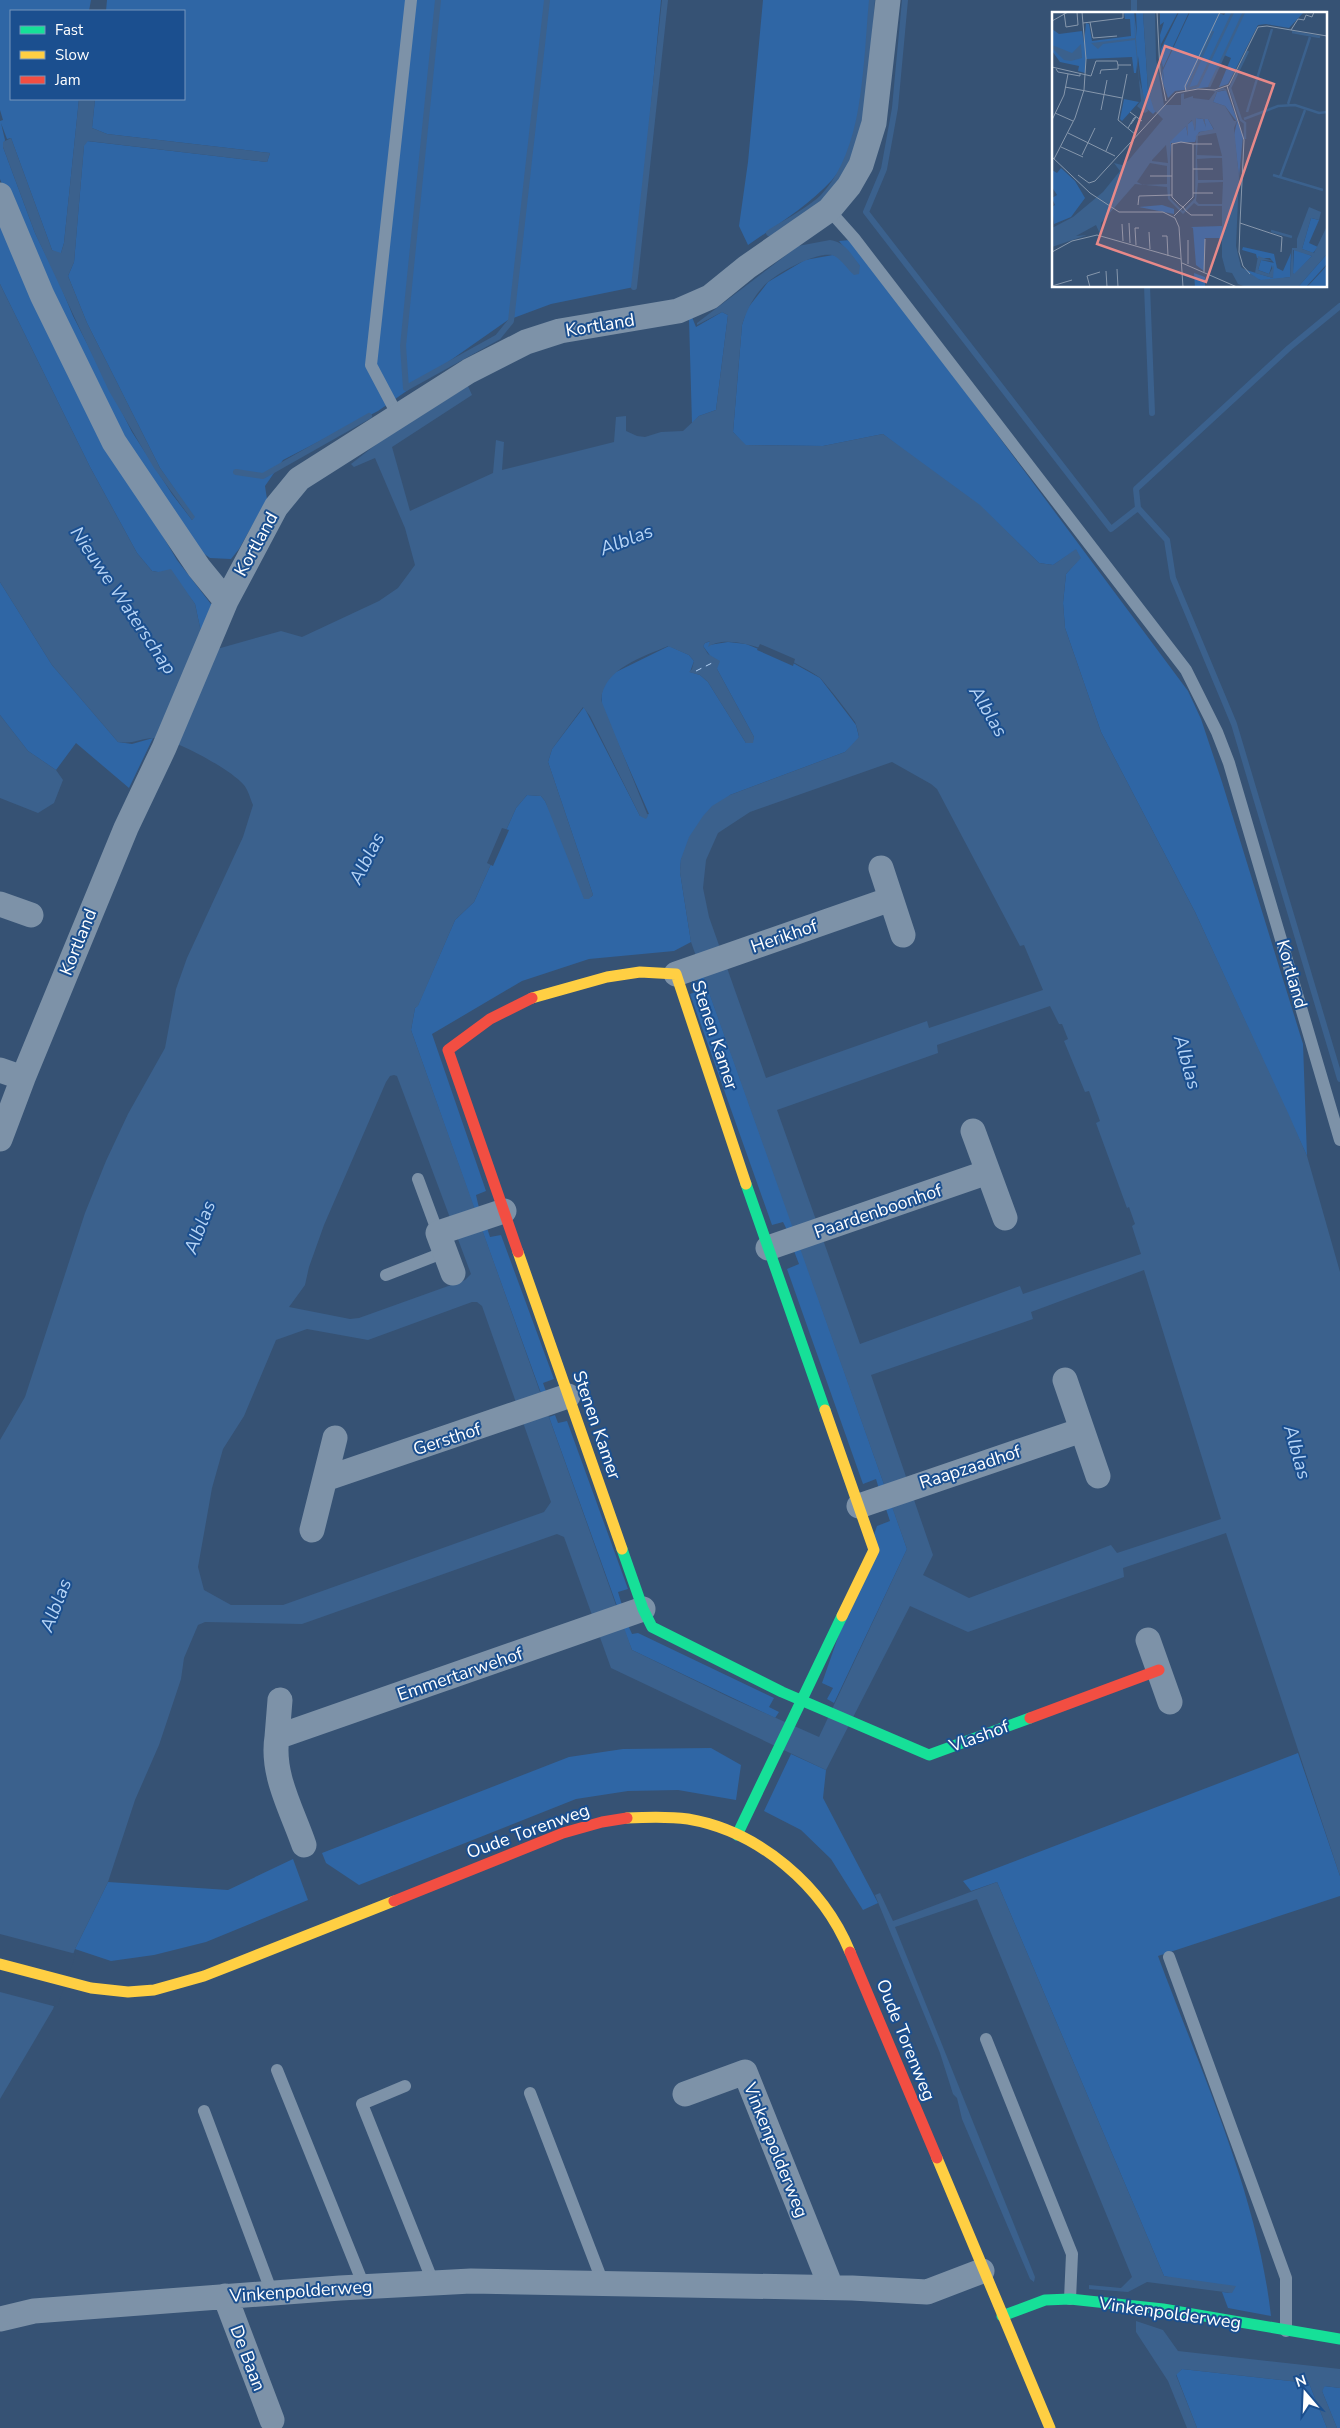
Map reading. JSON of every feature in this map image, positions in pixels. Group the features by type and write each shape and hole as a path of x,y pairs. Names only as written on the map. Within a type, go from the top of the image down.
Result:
{"street":[{"name":"Kortland","path":"0,1139 11,1074 101,886 164,748 226,601 276,507 299,479 469,371 526,342 560,330 678,311 710,297 748,267 829,210 849,186 861,165 874,123 888,0"},
{"name":"Kortland","path":"0,195 42,295 114,442 199,568 226,601"},
{"path":"881,868 903,934"},
{"name":"Herikhof","path":"676,974 891,899"},
{"path":"0,904 31,915"},
{"name":"Stenen Kamer","path":"737,1835 874,1550 869,1502 779,1245 676,974 640,972 607,977 538,995 490,1019 448,1050 498,1212 634,1612 652,1627 761,1682 801,1699"},
{"path":"973,1131 1005,1218"},
{"name":"Paardenboonhof","path":"779,1245 988,1172"},
{"path":"446,1247 498,1212"},
{"path":"1065,1380 1098,1476"},
{"name":"Gersthof","path":"325,1479 516,1416 560,1399"},
{"name":"Raapzaadhof","path":"869,1502 1082,1430"},
{"path":"312,1530 335,1438"},
{"name":"Emmertarwehof","path":"277,1737 634,1612"},
{"path":"1148,1640 1170,1702"},
{"name":"Vlashof","path":"801,1699 822,1710 929,1754 1159,1670"},
{"path":"280,1700 275,1750 277,1771 304,1845"},
{"name":"Oude Torenweg","path":"0,1964 81,1986 123,1993 173,1986 344,1921 556,1836 600,1822 648,1816 708,1824 737,1835 760,1846 781,1860 828,1909 842,1932 982,2271 1050,2428"},
{"name":"Vinkenpolderweg","path":"685,2094 745,2072 831,2288"},
{"name":"Vinkenpolderweg","path":"0,2319 34,2311 230,2310 272,2293 433,2282 603,2283 927,2292 982,2271"},
{"name":"Vinkenpolderweg","path":"1002,2316 1045,2300 1070,2299 1163,2309 1340,2339"},
{"name":"De Baan","path":"230,2310 272,2420"}],"lane":[{"path":"398,416 371,365 412,0"},
{"name":"Kortland","path":"829,210 854,238 1186,670 1217,732 1243,808 1340,1140"},
{"path":"386,1275 446,1247 418,1179"},
{"path":"1170,1957 1286,2278 1286,2331"},
{"path":"986,2039 1072,2254 1070,2299"},
{"path":"278,2070 364,2286"},
{"path":"405,2086 362,2104 433,2282"},
{"path":"530,2093 603,2283"},
{"path":"204,2111 272,2293"}],"shaded area":[{"path":"0,0 91,0 89,10 10,10 10,100 79,100 64,243 61,253 56,253 52,250 11,138 7,139 1,123 5,140 3,147 35,233 73,316 132,432 172,494 192,520 194,517 160,468 87,323 68,276 74,262 84,145 87,141 267,162 270,153 107,134 92,128 95,100 185,100 185,10 106,10 107,0 661,0 634,287 551,304 508,320 378,411 283,460 265,486 267,499 239,549 231,559 210,558 189,543 133,458 18,226 0,179 0,121 3,120 0,110"},
{"path":"763,0 874,0 865,94 853,142 844,163 832,180 813,198 748,245 739,226 748,162"},
{"path":"0,216 68,376 177,560 214,608 201,632 195,604 189,596 158,572 152,571 137,553 90,467 0,284"},
{"path":"850,240 871,265 1188,691 1201,719 1222,782 1303,1044 1307,1156 1195,912 1101,732 1065,628 1063,603 1066,574 1080,558 1076,550 1053,565 1039,563 1007,532 883,434 823,446 745,445 733,432 742,325 747,309 768,282 805,260 833,255 860,266 839,241"},
{"path":"722,312 728,315 716,410 699,416 692,424 689,319 692,317 696,327"},
{"path":"0,582 52,665 118,742 132,744 153,738 129,788 76,743 56,770 28,751 0,715"},
{"path":"711,641 709,645 728,642 746,644 793,663 820,678 856,725 859,737 856,743 845,752 730,795 681,859 680,872 691,942 674,951 589,959 522,981 432,1034 486,1191 476,1195 479,1208 475,1211 411,1030 415,1008 455,920 474,902 516,808 527,795 541,796 545,801 591,897 593,895 548,762 552,749 584,707 640,816 649,814 603,709 601,698 603,689 614,673 669,646 689,655 694,661 690,672 700,675 708,682 746,743 752,743 754,737 717,669 717,665 703,646"},
{"path":"703,975 794,1229 787,1230 783,1222 772,1225 690,994 701,990 697,978"},
{"path":"487,1228 490,1237 501,1235 554,1379 543,1383 547,1394 542,1396 482,1230"},
{"path":"801,1249 885,1487 879,1489 876,1479 863,1484 787,1269 799,1264 794,1251"},
{"path":"555,1415 558,1423 567,1421 628,1589 618,1592 622,1605 617,1606 549,1417"},
{"path":"892,1506 907,1549 834,1703 827,1699 833,1688 822,1683 877,1526 890,1521 886,1509"},
{"path":"628,1625 632,1634 638,1633 774,1698 769,1707 779,1712 775,1718 632,1650 623,1627"},
{"path":"711,1748 741,1765 736,1800 678,1790 628,1791 576,1799 359,1885 326,1863 322,1853 569,1757 623,1749"},
{"path":"1298,1753 1340,1876 1340,1896 1158,1956 1209,2088 1240,2178 1264,2270 1271,2316 1228,2308 1222,2292 1232,2293 1164,2276 997,1882 971,1891 963,1881"},
{"path":"791,1754 826,1770 823,1798 878,1903 863,1910 831,1859 801,1830 764,1811"},
{"path":"293,1859 308,1900 206,1942 154,1955 111,1961 75,1949 108,1882 228,1890"},
{"path":"1182,2369 1309,2383 1327,2428 1197,2428 1176,2374"},
{"path":"1324,2386 1340,2388 1340,2428 1337,2428 1322,2391"}],"water":[{"path":"79,100 95,100 92,128 107,134 270,153 267,162 88,141 84,146 74,262 68,276 87,323 160,468 195,517 192,520 154,468 109,391 35,233 3,147 3,142 11,138 52,250 61,253 64,243"},
{"path":"830,240 840,243 860,266 859,274 854,275 835,256 825,255 789,268 768,282 755,296 742,325 733,432 746,445 823,446 883,434 980,505 1039,563 1053,565 1076,549 1081,558 1066,574 1063,603 1065,628 1101,732 1195,912 1307,1156 1340,1272 1340,1876 1226,1533 1123,1568 1124,1577 968,1632 910,1606 826,1770 611,1668 564,1537 557,1534 302,1624 205,1622 198,1625 184,1658 181,1679 159,1745 135,1800 108,1882 75,1949 53,2009 0,2099 0,1440 25,1397 85,1213 106,1161 128,1114 165,1048 176,989 187,958 243,837 253,805 246,788 236,778 214,762 186,748 172,742 152,738 132,742 118,742 52,665 0,582 0,284 90,467 137,553 152,571 158,572 171,569 195,604 201,632 217,649 281,631 302,637 379,601 398,588 415,565 405,528 375,458 354,467 351,464 378,443 468,386 472,395 392,447 410,511 493,473 496,440 504,442 502,470 614,442 616,417 626,416 626,431 645,437 661,432 683,431 699,416 716,410 728,315 722,312 697,325 697,323 798,246","holes":["710,641 708,647 719,643 733,642 748,645 780,656 809,671 822,680 855,722 859,737 845,752 730,795 712,806 689,837 681,859 680,872 691,942 907,1549 819,1737 731,1698 632,1650 411,1030 415,1008 418,1006 455,920 474,902 516,808 527,795 541,796 545,801 584,899 589,899 593,895 548,762 552,749 583,707 590,716 640,816 646,819 648,816 601,700 609,680 617,672 637,659 668,646 689,655 694,661 689,672 700,675 708,682 746,743 753,743 754,737 717,669 720,661 708,654 703,646","892,762 931,784 937,789 1020,946 1024,945 1043,990 929,1028 927,1021 766,1078 709,917 703,888 706,860 718,833 750,812","1050,1006 1059,1024 1062,1024 1068,1039 1064,1041 1085,1092 1089,1091 1100,1121 1096,1123 1127,1208 1129,1207 1135,1224 1132,1226 1141,1254 1023,1294 1020,1286 860,1344 777,1110 938,1053 937,1045","390,1076 397,1076 471,1274 465,1280 359,1318 350,1319 289,1307 305,1285 309,1267 324,1225","1144,1270 1221,1519 1117,1553 1111,1545 969,1598 923,1575 933,1555 871,1375 1033,1319 1031,1312","472,1302 477,1302 482,1306 551,1502 544,1512 283,1605 231,1605 204,1590 198,1567 212,1488 223,1449 244,1416 276,1340 307,1329 368,1340"]},
{"path":"0,715 28,751 56,770 63,780 54,803 38,813 0,798"},
{"path":"997,1882 1164,2276 1236,2286 1232,2293 1147,2282 1128,2292 1089,2289 1089,2285 1121,2288 1132,2277 977,1899 895,1927 1035,2277 1034,2282 1030,2279 962,2119 957,2098 953,2094 940,2053 875,1895 880,1893 893,1921"},
{"path":"1136,2321 1163,2330 1178,2351 1340,2369 1340,2388 1325,2386 1322,2391 1337,2428 1327,2428 1309,2383 1182,2369 1176,2375 1197,2428 1187,2428 1168,2381 1136,2332"}],"pier":[{"path":"760,644 795,659 793,666 757,650"},
{"path":"502,828 509,830 493,866 487,863"},
{"path":"0,1934 76,1954 57,2007 0,1992"}],"waterway":[{"path":"438,0 403,346 406,388 498,337 511,321 547,0"},
{"path":"634,287 665,0"},
{"path":"769,233 818,202 838,178 849,155 857,130 862,104 872,0"},
{"path":"905,0 895,108 884,169 866,212 1111,529 1138,508"},
{"path":"1134,0 1134,12"},
{"path":"1147,288 1152,413"},
{"path":"1340,306 1289,348 1136,489 1138,508 1167,540 1173,578 1234,724 1340,1079"},
{"path":"236,472 263,476 369,416"}],"ferry route":[{"path":"696,671 714,662"}],"traffic: fast":[{"path":"746,1184 825,1410"},
{"path":"622,1549 643,1609 652,1627 782,1692 929,1755 1030,1718"},
{"path":"737,1835 842,1616"},
{"path":"1002,2316 1045,2300 1070,2299 1163,2309 1340,2339"}],"traffic: slow":[{"path":"532,998 607,977 640,972 676,974 746,1184"},
{"path":"518,1252 622,1549"},
{"path":"825,1410 874,1550 842,1616"},
{"path":"627,1818 665,1817 688,1819 714,1825 763,1849 786,1865 806,1884 838,1928 850,1952"},
{"path":"0,1964 91,1988 128,1992 154,1990 204,1976 394,1901"},
{"path":"937,2158 1050,2428"}],"traffic: jam":[{"path":"518,1252 448,1050 490,1019 532,998"},
{"path":"1030,1718 1159,1670"},
{"path":"394,1901 563,1833 602,1822 627,1818"},
{"path":"850,1952 937,2158"}],"water label":[{"name":"Alblas","path":"626,539"},
{"name":"Nieuwe Waterschap","path":"124,600"},
{"name":"Alblas","path":"989,711"},
{"name":"Alblas","path":"366,858"},
{"name":"Alblas","path":"1188,1062"},
{"name":"Alblas","path":"199,1227"},
{"name":"Alblas","path":"1298,1452"},
{"name":"Alblas","path":"55,1605"}]}
